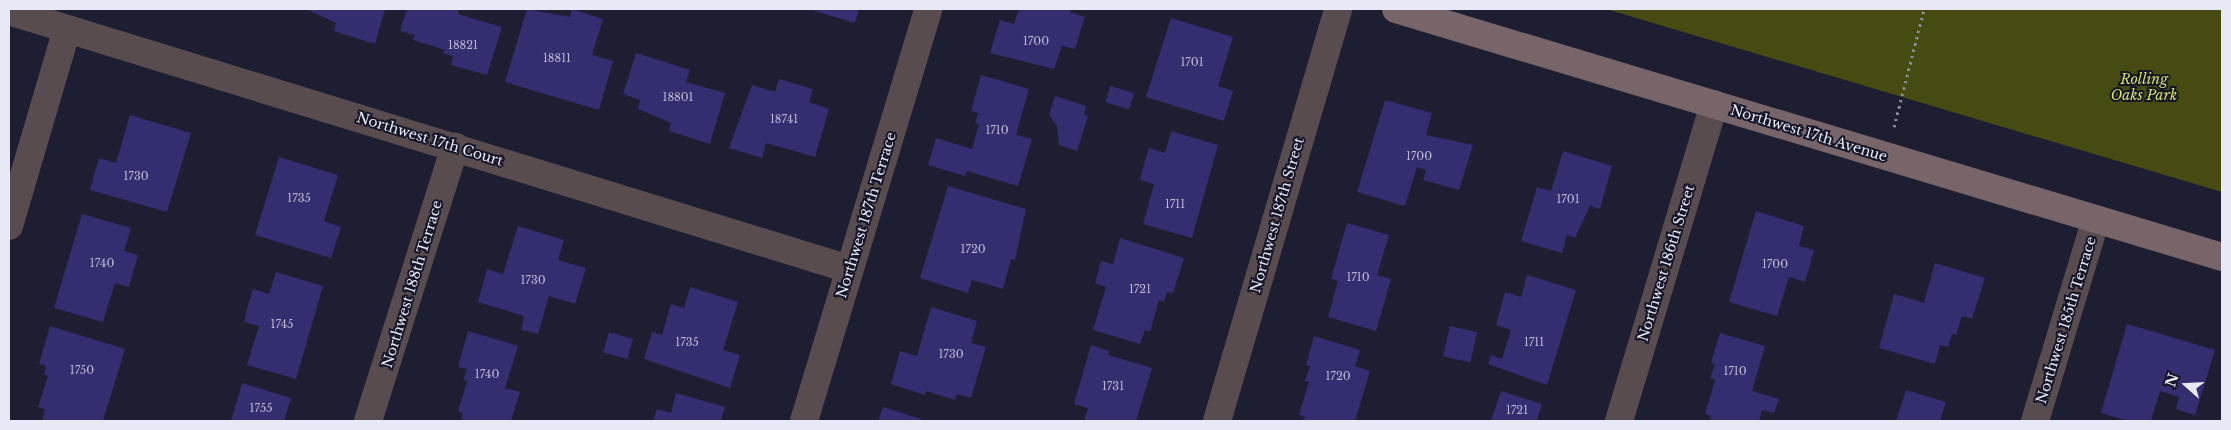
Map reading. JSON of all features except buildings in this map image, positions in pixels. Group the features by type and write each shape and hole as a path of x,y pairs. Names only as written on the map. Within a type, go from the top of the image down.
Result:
{"street":[{"name":"Northwest 187th Terrace","path":"804,421 928,9"},
{"name":"Northwest 187th Street","path":"1217,421 1338,9"},
{"name":"Northwest 17th Avenue","path":"1396,9 2222,257"},
{"name":"Northwest 17th Court","path":"9,11 455,146 849,269"},
{"path":"9,226 67,29"},
{"name":"Northwest 186th Street","path":"1619,421 1714,104"},
{"name":"Northwest 188th Terrace","path":"368,421 455,146"},
{"name":"Northwest 185th Terrace","path":"2035,421 2096,219"}],"path":[{"path":"1886,156 1924,9"}],"green space":[{"name":"Rolling Oaks Park","path":"1606,9 2222,9 2222,192"}]}
